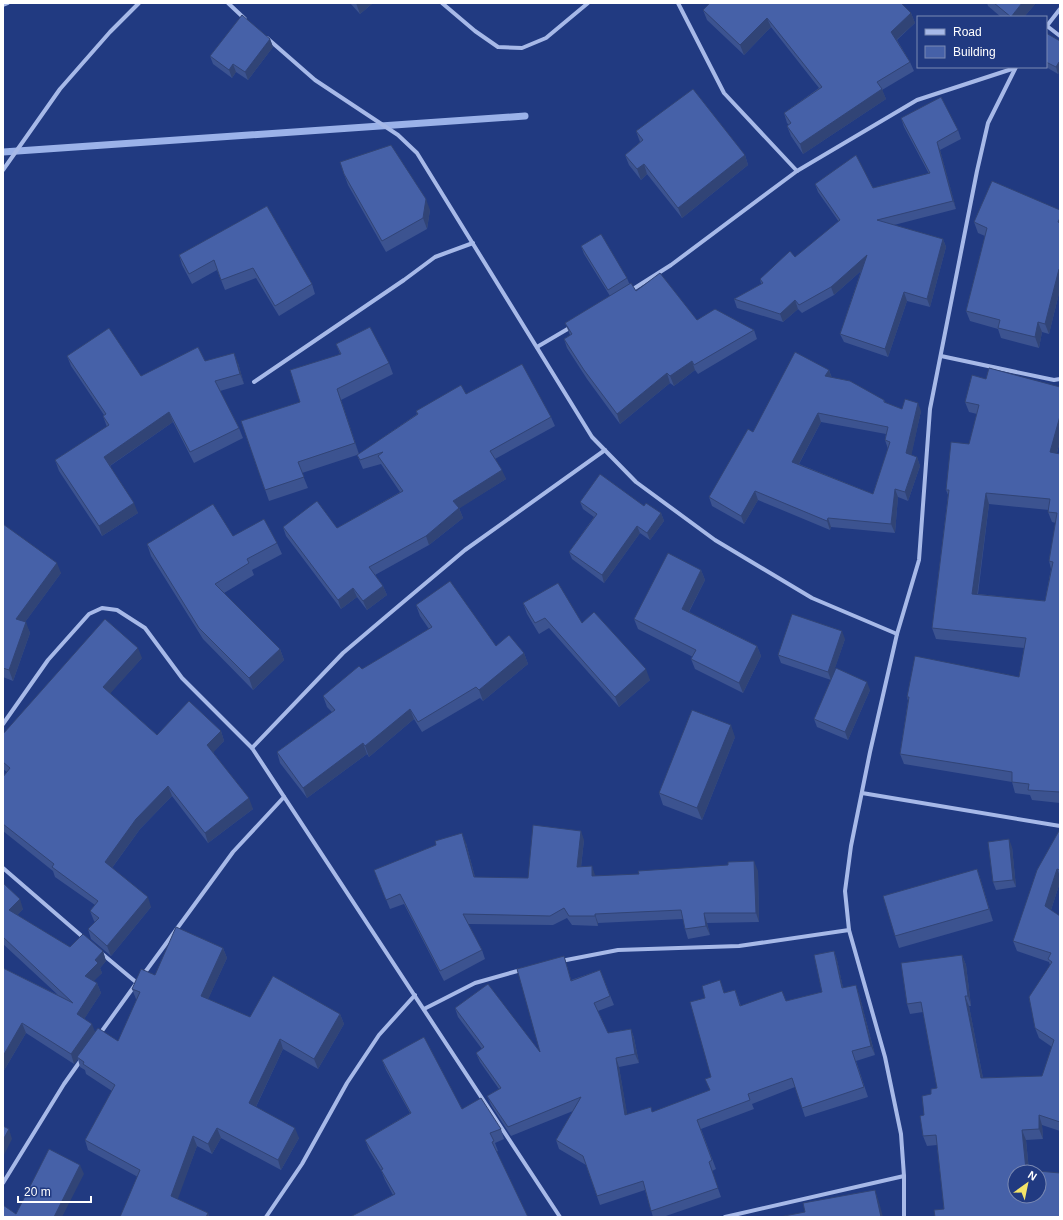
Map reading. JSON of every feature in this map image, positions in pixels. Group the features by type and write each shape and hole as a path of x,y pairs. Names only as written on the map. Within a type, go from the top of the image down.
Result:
{"street":[{"path":"3,5 8,3"},
{"path":"3,170 60,90 110,32 139,3"},
{"path":"228,3 248,21"},
{"path":"442,3 475,32 498,47 522,48 546,38 588,3"},
{"path":"678,3 724,93 797,171"},
{"path":"1047,25 1060,9"},
{"path":"1047,27 1060,36"},
{"path":"265,36 315,80 398,134 418,153 592,437 636,482 715,540 812,598 897,634"},
{"path":"624,294 671,265 797,171 917,100 1016,68"},
{"path":"904,1217 904,1176 901,1134 885,1057 849,930 845,891 851,846 897,634 919,560 930,409 977,171 988,123 1016,68"},
{"path":"254,382 404,280 434,257 473,243"},
{"path":"537,347 577,323"},
{"path":"941,356 1054,380 1060,379"},
{"path":"252,748 343,654 389,614 465,550 605,450"},
{"path":"3,724 48,660 89,614 102,608 117,610 145,628 182,678 252,748 560,1217"},
{"path":"862,793 1060,826"},
{"path":"96,1040 233,852 284,797"},
{"path":"3,868 90,943"},
{"path":"554,963 618,950 738,946 849,930"},
{"path":"96,948 137,983"},
{"path":"424,1009 475,983 526,969"},
{"path":"266,1217 302,1164 347,1083 379,1036 415,995"},
{"path":"3,1183 64,1084 86,1052"},
{"path":"725,1217 904,1176"}],"building":[{"path":"710,3 901,3 911,13 891,32 910,62 877,82 882,89 800,144 787,126 791,123 784,113 822,87 767,18 740,45 703,10"},
{"path":"994,3 1022,3 1012,16"},
{"path":"242,15 270,39 245,72 233,64 229,70 210,56"},
{"path":"1047,34 1060,41 1060,62 1056,67 1047,62"},
{"path":"693,89 745,155 678,208 644,164 637,169 625,155 643,140 636,131"},
{"path":"941,97 958,130 937,142 953,201 877,220 943,239 927,299 904,292 885,349 840,334 867,255 831,287 799,305 795,300 780,314 734,299 763,283 760,279 790,251 795,257 840,220 815,184 856,155 873,188 930,173 901,118"},
{"path":"391,145 426,199 423,218 382,241 344,174 340,162"},
{"path":"992,181 1060,210 1060,218 1058,222 1060,223 1060,270 1059,269 1045,324 1038,322 1035,337 998,328 1000,320 966,311 987,228 974,222"},
{"path":"267,206 312,284 275,306 253,268 221,280 214,260 189,274 179,255"},
{"path":"601,234 627,278 608,290 581,246"},
{"path":"660,273 697,320 715,309 754,330 694,365 692,361 670,376 667,373 617,414 584,370 564,339 572,334 565,323 631,283 636,291"},
{"path":"370,327 389,363 337,389 355,443 298,462 304,477 265,490 241,421 300,402 290,370 341,354 336,344"},
{"path":"109,328 141,376 198,347 205,361 234,353 240,374 215,381 239,428 190,452 169,412 104,457 134,503 99,526 55,460 109,425 103,416 106,414 67,356"},
{"path":"795,352 829,370 825,376 850,381 884,400 884,402 902,409 905,399 918,403 906,453 917,457 905,492 895,489 891,524 828,518 827,521 755,491 741,516 709,497 748,429 753,432","holes":["818,413 888,427 885,440 890,442 873,494 792,462"]},
{"path":"522,364 551,417 490,451 502,470 453,501 459,508 426,536 369,567 383,586 363,601 353,588 338,600 283,527 317,501 337,528 403,491 378,456 383,452 360,460 357,455 418,414 416,411 461,385 466,394"},
{"path":"989,368 1060,387 1060,416 1050,452 1060,454 1060,792 1028,790 1029,784 1012,782 1012,772 900,754 909,697 907,697 915,656 1019,677 1026,638 932,628 949,490 946,490 951,442 969,444 979,405 965,402 972,375 986,379","holes":["986,493 1050,499 1048,512 1057,513 1049,561 1053,562 1045,601 972,594"]},
{"path":"600,474 644,506 646,503 661,513 647,533 637,526 602,575 569,552 597,514 580,502"},
{"path":"213,504 233,536 264,519 277,543 247,559 249,563 215,584 280,649 249,678 199,628 147,544"},
{"path":"3,524 57,563 16,619 26,622 9,670 3,668"},
{"path":"668,553 701,570 682,609 757,646 739,683 691,659 696,650 634,619"},
{"path":"450,581 496,646 509,635 524,653 479,690 476,687 418,722 410,709 365,746 363,743 303,788 277,752 335,710 323,696 359,666 362,669 432,627 416,605"},
{"path":"558,583 582,623 594,612 646,669 615,697 545,618 535,623 523,603"},
{"path":"792,614 842,631 828,672 778,655"},
{"path":"105,619 138,648 103,687 157,735 189,701 221,731 207,745 249,798 205,833 168,786 136,819 105,862 148,897 107,946 88,929 99,918 90,911 98,901 52,867 54,864 3,824 3,777 10,768 3,762 3,734"},
{"path":"836,668 867,682 845,732 814,719"},
{"path":"692,710 731,725 697,808 659,793"},
{"path":"533,825 581,831 577,867 592,866 592,876 639,874 638,871 728,865 728,862 754,861 756,913 704,913 706,926 685,929 681,910 595,914 595,916 569,916 564,908 550,916 463,914 482,950 440,971 400,894 386,900 374,870 436,845 435,841 462,833 474,877 528,878"},
{"path":"1060,829 1060,870 1057,869 1045,906 1060,916 1060,1122 1039,1115 1039,1129 1022,1130 1025,1164 1007,1164 1007,1204 1047,1204 1047,1172 1060,1173 1060,1217 935,1217 934,1210 944,1209 936,1135 923,1136 920,1116 924,1115 922,1096 931,1094 931,1089 937,1088 921,1002 907,1004 901,963 962,955 968,996 965,996 981,1078 1042,1076 1054,1040 1035,1028 1029,997 1052,962 1048,959 1051,953 1013,941 1037,870"},
{"path":"1009,839 1013,880 993,882 988,842"},
{"path":"977,869 989,909 895,936 883,896"},
{"path":"3,883 20,899 9,910 70,947 83,934 103,951 95,960 98,963 85,976 97,983 77,1014 92,1024 71,1054 22,1023 3,1056 3,968 73,1003 3,937"},
{"path":"176,927 223,948 201,996 250,1017 273,976 340,1014 314,1059 280,1039 249,1103 295,1128 278,1160 217,1128 208,1144 193,1136 171,1196 208,1213 206,1217 120,1217 140,1170 85,1140 115,1085 83,1064 84,1062 77,1057 98,1028 118,1041 140,992 132,989 141,969 155,975"},
{"path":"834,951 842,988 856,985 871,1046 852,1051 864,1087 802,1108 792,1078 748,1094 750,1100 697,1120 712,1160 709,1162 718,1188 651,1211 643,1181 597,1196 583,1156 556,1140 581,1097 508,1127 487,1096 501,1088 476,1053 484,1047 455,1008 488,984 540,1052 517,969 564,956 571,981 600,970 610,996 594,1003 608,1033 631,1029 635,1054 616,1058 625,1115 651,1107 652,1112 710,1090 705,1079 711,1077 690,1002 705,998 702,986 720,980 724,993 735,990 740,1006 782,991 786,1001 822,992 814,955"},
{"path":"424,1037 462,1109 481,1098 501,1129 490,1133 494,1141 492,1142 528,1217 350,1217 395,1194 381,1170 383,1169 365,1140 411,1113 382,1060"},
{"path":"3,1126 9,1129 3,1140"},
{"path":"49,1149 80,1165 54,1217 3,1217 3,1205 16,1214"},
{"path":"875,1190 881,1217 779,1217 805,1212 803,1203"}],"waterway":[{"path":"3,152 525,116"}]}
